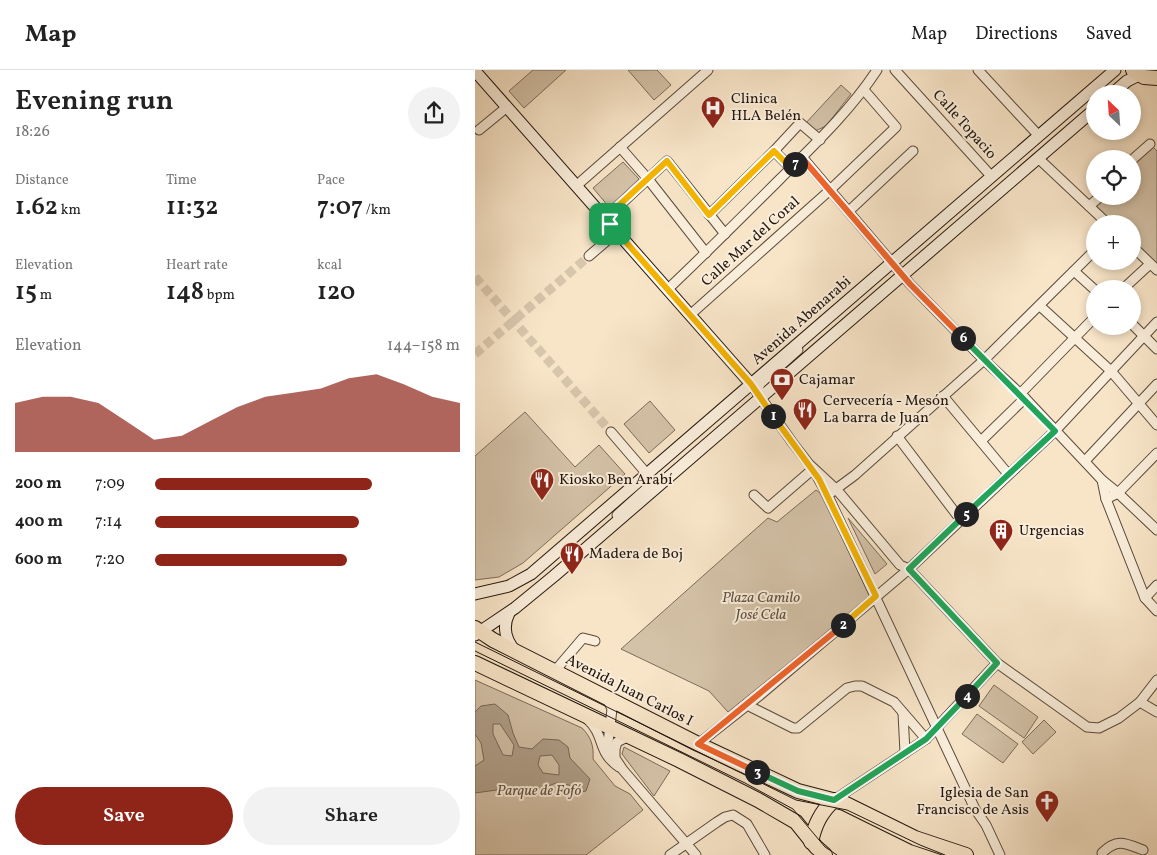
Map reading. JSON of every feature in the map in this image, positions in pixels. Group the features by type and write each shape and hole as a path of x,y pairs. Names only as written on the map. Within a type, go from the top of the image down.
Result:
{"main road":[{"name":"Avenida Abenarabi","path":"477,632 509,613 703,447 817,327 1115,70"},
{"path":"475,71 756,391"},
{"path":"1123,85 1136,72 1144,77 1157,78"},
{"name":"Avenida Abenarabi","path":"475,594 501,589 523,579 647,474 903,275 1086,117"},
{"path":"509,613 505,631 511,646 517,652"},
{"name":"Avenida Juan Carlos I","path":"477,632 698,744 798,791 844,803 915,838 966,855"},
{"path":"475,663 758,800 792,819 811,842 825,855"},
{"path":"811,842 815,827 823,811 834,800"}],"street":[{"path":"576,186 708,70"},
{"path":"668,289 820,140 864,90 877,70"},
{"name":"Calle Topacio","path":"895,70 992,176"},
{"path":"978,70 1039,136"},
{"name":"Calle Mar del Coral","path":"690,314 831,190 896,127 864,90"},
{"path":"479,130 507,107"},
{"path":"709,215 801,123 820,140"},
{"path":"1141,152 1150,144"},
{"path":"620,147 649,179 706,253"},
{"path":"774,151 791,168"},
{"path":"849,211 913,151"},
{"path":"802,158 903,275 984,360 1022,396 1102,480 1155,524"},
{"path":"1038,158 1098,215"},
{"path":"605,218 667,161 725,234"},
{"path":"589,256 617,232"},
{"path":"1136,280 1154,267 1141,255"},
{"path":"828,496 984,360 1086,259"},
{"path":"1074,271 1086,282"},
{"path":"1040,306 1111,371 1157,425"},
{"path":"698,744 909,569 1055,431 1157,322"},
{"path":"981,441 1086,326"},
{"path":"1141,333 1157,349"},
{"path":"1085,461 1138,402 1157,384"},
{"path":"756,391 791,442 813,469 837,490 900,565 909,569 997,663 1087,726 1099,728 1119,718 1140,702 1157,680"},
{"path":"943,396 1008,474"},
{"path":"601,536 611,520 648,487 650,481 647,474 611,432"},
{"path":"897,436 960,520"},
{"path":"1106,499 1118,493 1157,453"},
{"path":"755,495 768,508 813,469"},
{"path":"813,469 876,596 975,808 986,825 1000,855"},
{"path":"1102,480 1106,499 1145,598 1157,612"},
{"path":"1145,598 1157,586"},
{"path":"554,672 583,638 595,641"},
{"path":"834,800 926,739 997,663"},
{"path":"747,705 793,728 798,728 847,688 862,686 894,702 926,739"},
{"path":"606,697 612,709 607,743 615,758 623,770 696,855"},
{"path":"1140,702 1157,712"},
{"path":"581,713 598,731 603,752 623,770"},
{"path":"903,713 905,753"},
{"path":"615,758 617,742 629,736"},
{"path":"671,855 725,817 733,815 747,824 765,855"},
{"path":"1101,853 1119,842 1143,850"}],"green space":[{"path":"533,70 566,70 524,108 509,91"},
{"path":"628,70 657,70 671,85 654,100"},
{"path":"841,85 851,94 826,126 815,131 804,125"},
{"path":"1150,144 1157,151 1157,270 1141,255 1141,215 1098,215 1089,206 1141,205 1141,152"},
{"path":"623,162 639,179 609,207 593,188"},
{"path":"650,401 675,430 649,453 624,424"},
{"path":"525,412 575,467 599,445 625,474 523,563 499,577 475,580 475,456"},
{"name":"Plaza Camilo José Cela","path":"816,490 820,493 870,595 852,612 728,712 709,691 621,649 768,518 777,522"},
{"path":"848,518 887,564 875,574"},
{"name":"Parque de Fofó","path":"475,680 582,728 591,742 593,759 615,786 630,794 643,810 586,855 475,855"},
{"path":"994,685 1038,717 1024,738 979,706"},
{"path":"977,714 1018,744 1003,763 962,734"},
{"path":"1044,720 1056,732 1033,754 1022,742"},
{"path":"624,747 670,771 654,796 622,754"}],"shaded area":[{"path":"495,704 508,715 519,747 532,749 543,739 559,740 568,747 570,758 590,779 586,791 576,793 569,785 556,783 538,790 511,788 475,793 475,766 484,760 481,743 475,734 475,712 481,706","holes":["493,724 500,724 514,745 512,756 503,755 493,734","552,755 559,765 559,775 543,773 538,765 540,756"]}],"tunnel":[{"path":"475,354 589,256"},
{"path":"475,277 611,432"}],"tram line":[{"path":"475,642 796,800 847,810 945,855"},
{"path":"475,651 745,783 793,809 825,847 837,855"}],"place":[{"name":"Clinica HLA Belén","path":"713,129"},
{"name":"Cajamar","path":"782,401"},
{"name":"Cervecería - Mesón La barra de Juan","path":"805,431"},
{"name":"Kiosko Ben Arabí","path":"542,501"},
{"name":"Urgencias","path":"1001,552"},
{"name":"Madera de Boj","path":"572,575"},
{"name":"Iglesia de San Francisco de Asis","path":"1047,823"}],"route":[{"path":"774,151 791,168 802,158 910,284 984,360 1025,398 1055,431 909,569 997,663 926,739 834,800 798,791 698,744 759,696 876,596 813,469 791,442 751,384 610,224 605,218 667,161 709,215 774,151"}]}
